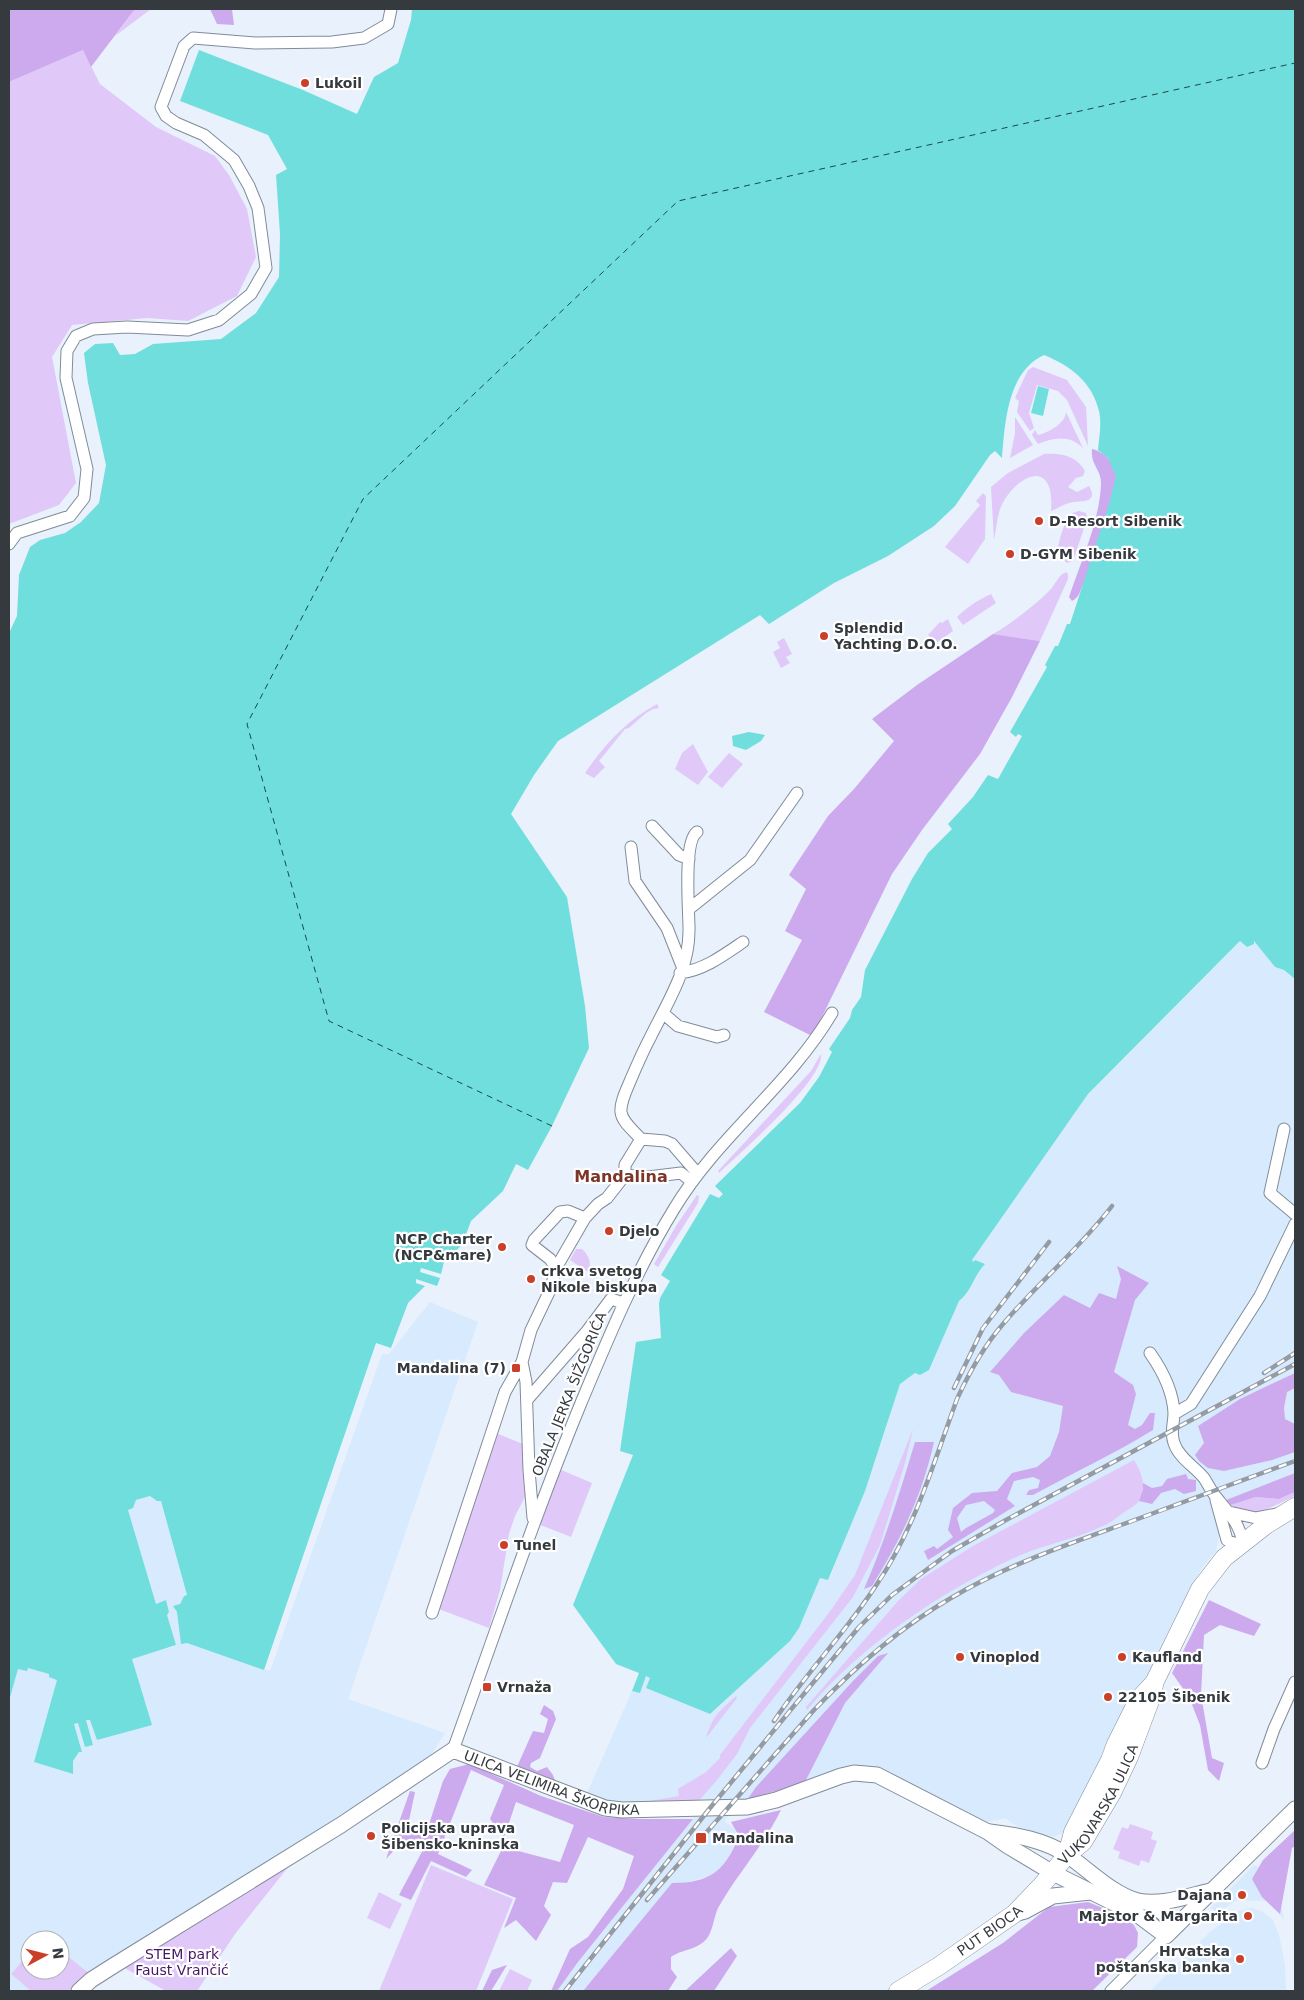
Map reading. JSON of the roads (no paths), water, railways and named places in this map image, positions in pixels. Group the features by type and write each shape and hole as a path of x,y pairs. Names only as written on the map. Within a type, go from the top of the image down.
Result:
{"main road":[{"name":"VUKOVARSKA ULICA","path":"1067,1855 1083,1842 1112,1793 1140,1729 1155,1681 1200,1589 1224,1558 1292,1509"},
{"name":"PUT BIOCA","path":"898,1991 939,1966 1014,1914 1067,1855"}],"street":[{"path":"9,544 17,533 70,516 84,498 87,469 66,378 66,351 76,336 93,329 127,327 188,330 219,320 251,294 266,268 258,208 249,186 234,160 204,135 176,123 166,116 161,107 184,46 193,38 255,43 332,42 364,38 388,24 391,9"},
{"path":"689,909 750,860 797,794"},
{"path":"652,826 673,846 679,855 689,859"},
{"path":"694,1177 672,1144 665,1141 641,1139 623,1118 621,1110 625,1094 650,1036 664,1014 676,989 688,951 689,909 687,891 689,847 693,835 697,832"},
{"path":"631,847 636,881 666,928 681,970"},
{"path":"681,970 698,969 743,942"},
{"name":"OBALA JERKA ŠIŽGORIĆA","path":"453,1750 533,1523 623,1302 659,1235 694,1177 810,1048 832,1013"},
{"path":"664,1014 678,1026 717,1037 724,1035"},
{"path":"1284,1130 1270,1193 1295,1214"},
{"path":"432,1613 505,1392 522,1362 531,1330 551,1288 556,1268 585,1218 598,1204 607,1198 626,1175 625,1165 641,1139"},
{"path":"626,1175 648,1177 682,1174 694,1177"},
{"path":"556,1268 550,1259 532,1244 534,1240 560,1212 568,1211 585,1218"},
{"path":"1174,1414 1192,1404 1260,1296 1295,1224"},
{"path":"527,1400 587,1331 610,1300 623,1302"},
{"path":"1150,1353 1162,1370 1170,1393 1174,1414 1172,1424 1174,1442 1180,1455 1204,1478 1215,1496 1229,1512 1238,1526 1241,1545 1227,1540 1215,1496"},
{"path":"522,1362 526,1382 533,1523"},
{"path":"1229,1512 1256,1518 1292,1509"},
{"path":"1262,1763 1280,1714 1295,1682"},
{"name":"ULICA VELIMIRA ŠKORPIKA","path":"79,1991 91,1980 128,1956 341,1825 453,1750 605,1808 622,1810 747,1807 776,1800 841,1776 865,1773 887,1779 988,1832 1052,1873 1092,1892 1168,1933"},
{"path":"1111,1991 1295,1809"},
{"name":"ULICA VELIMIRA ŠKORPIKA","path":"988,1832 1034,1841 1067,1855 1129,1898 1151,1903"},
{"path":"1151,1903 1211,1890"},
{"path":"1014,1914 1025,1911 1053,1896 1092,1892"},
{"path":"1151,1903 1168,1917 1168,1933"}],"water":[{"path":"412,9 1295,9 1295,979 1284,970 1275,967 1254,941 1254,944 1247,947 1240,941 1088,1094 972,1260 973,1262 975,1260 985,1264 967,1293 959,1301 929,1370 920,1375 915,1373 900,1384 865,1491 828,1580 820,1578 799,1628 790,1641 710,1714 646,1688 650,1678 646,1676 640,1693 632,1691 639,1673 616,1664 573,1605 633,1455 620,1451 636,1342 661,1338 659,1304 660,1298 670,1281 661,1275 710,1194 719,1198 723,1194 715,1186 800,1103 819,1077 832,1052 829,1049 850,1018 852,1010 861,997 865,970 912,879 928,853 952,829 948,824 973,797 988,775 998,779 1022,736 1018,734 1016,737 1010,732 1047,667 1045,665 1055,646 1058,646 1067,624 1070,624 1109,504 1116,476 1108,458 1098,450 1100,420 1096,401 1086,383 1079,376 1063,364 1044,355 1022,373 1015,386 1007,415 1002,458 995,451 990,455 955,506 934,526 888,556 834,583 769,624 760,615 558,741 534,775 511,814 567,897 585,1006 589,1048 552,1126 528,1170 516,1164 503,1191 471,1221 462,1245 444,1262 441,1274 421,1268 420,1272 440,1278 437,1286 416,1279 416,1283 425,1286 408,1303 391,1348 376,1343 264,1670 187,1643 181,1644 177,1612 173,1606 180,1604 184,1596 187,1595 161,1501 157,1501 150,1496 136,1500 133,1508 128,1510 156,1604 166,1600 169,1612 167,1615 176,1645 132,1659 152,1725 97,1740 90,1720 86,1720 93,1745 85,1747 78,1723 74,1724 82,1752 79,1752 73,1761 73,1774 34,1762 57,1680 49,1677 49,1674 28,1668 27,1671 18,1669 9,1701 9,633 17,616 19,575 30,547 40,540 65,533 81,522 99,503 106,465 88,383 84,353 95,344 113,343 120,355 135,354 153,344 221,339 256,313 279,277 280,234 276,175 287,169 268,135 180,101 199,50 303,90 357,114 374,77 398,63 411,20"},
{"path":"1038,386 1049,389 1043,416 1031,413"},
{"path":"749,732 765,735 761,741 746,750 733,746 732,736"}],"railway":[{"path":"774,1721 865,1602 890,1563 923,1494 957,1399 983,1351 996,1332 1016,1309 1086,1237 1112,1206"},
{"path":"954,1388 983,1328 1049,1242"},
{"path":"1264,1373 1295,1353"},
{"path":"565,1991 710,1808 859,1627 892,1595 952,1551 1006,1520 1295,1364"},
{"path":"647,1900 814,1710 878,1649 913,1622 971,1587 1034,1557 1295,1461"}],"place":[{"name":"Lukoil","path":"305,83"},
{"name":"D-Resort Sibenik","path":"1039,521"},
{"name":"D-GYM Sibenik","path":"1010,554"},
{"name":"Splendid Yachting D.O.O.","path":"824,636"},
{"name":"Djelo","path":"609,1231"},
{"name":"NCP Charter (NCP&mare)","path":"502,1247"},
{"name":"crkva svetog Nikole biskupa","path":"531,1279"},
{"name":"Mandalina (7)","path":"516,1368"},
{"name":"Tunel","path":"504,1545"},
{"name":"Vinoplod","path":"960,1657"},
{"name":"Kaufland","path":"1122,1657"},
{"name":"Vrnaža","path":"487,1687"},
{"name":"22105 Šibenik","path":"1108,1697"},
{"name":"Policijska uprava Šibensko-kninska","path":"371,1836"},
{"name":"Mandalina","path":"701,1838"},
{"name":"Dajana","path":"1242,1895"},
{"name":"Majstor & Margarita","path":"1248,1916"},
{"name":"Hrvatska poštanska banka","path":"1240,1959"}],"district":[{"name":"Mandalina","path":"621,1176"}],"park label":[{"name":"STEM park Faust Vrančić","path":"182,1962"}]}
